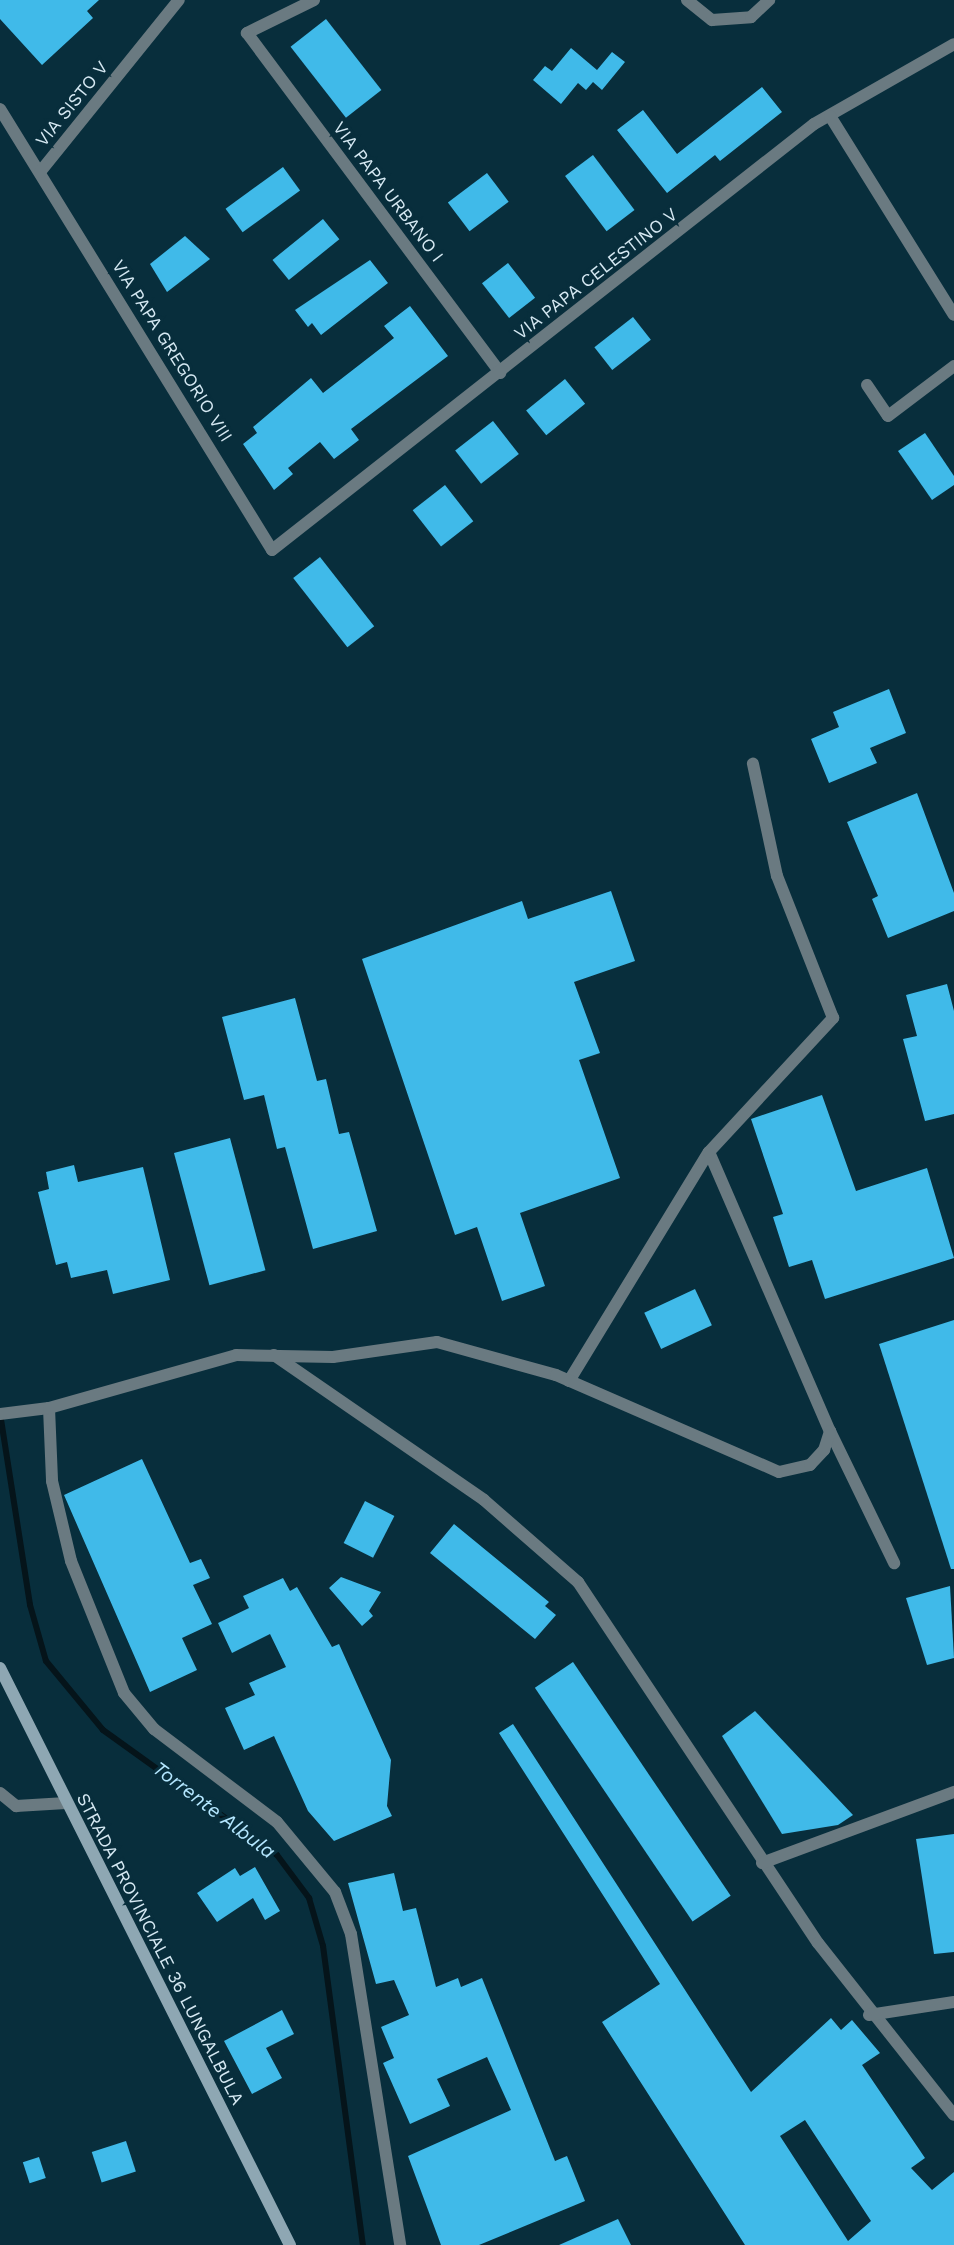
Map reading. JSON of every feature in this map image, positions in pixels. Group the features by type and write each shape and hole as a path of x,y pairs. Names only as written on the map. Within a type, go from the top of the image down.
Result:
{"main road":[{"name":"STRADA PROVINCIALE 36 LUNGALBULA","path":"0,1668 290,2245"}],"street":[{"name":"VIA SISTO V","path":"0,108 40,172 179,0"},
{"name":"VIA PAPA URBANO I","path":"314,0 247,33 500,373"},
{"path":"687,0 712,20 751,16 770,0"},
{"name":"VIA PAPA CELESTINO V","path":"272,550 830,116 954,44"},
{"path":"830,116 954,315"},
{"name":"VIA PAPA GREGORIO VIII","path":"40,172 272,550"},
{"path":"867,385 888,416 954,366"},
{"path":"569,1380 709,1152 833,1018 777,876 753,764"},
{"path":"709,1152 830,1431 894,1563"},
{"path":"0,1414 49,1408 236,1355 333,1357 437,1342 569,1380 779,1472 810,1465 824,1450 830,1431"},
{"path":"274,1355 484,1500 578,1582 762,1863 869,2015 954,2115"},
{"path":"49,1408 52,1481 71,1561 124,1693 154,1729 277,1822 335,1892 351,1934 400,2245"},
{"path":"762,1863 954,1792"},
{"path":"0,1793 16,1806 66,1803"},
{"path":"869,2015 954,2002"}],"building":[{"path":"0,0 99,0 87,11 93,18 42,65 0,19"},
{"path":"326,19 381,90 346,118 291,47"},
{"path":"571,48 597,70 612,52 625,62 602,90 593,82 586,90 578,83 561,104 533,80 545,66 552,71"},
{"path":"762,87 782,112 720,161 715,155 667,193 617,130 643,110 677,154"},
{"path":"593,155 635,210 607,231 565,176"},
{"path":"283,167 300,190 243,232 226,209"},
{"path":"487,173 509,202 470,231 448,202"},
{"path":"323,219 339,239 289,280 272,260"},
{"path":"185,236 210,259 167,292 150,264"},
{"path":"370,260 388,283 321,335 312,323 308,327 295,310"},
{"path":"508,263 535,298 509,318 482,283"},
{"path":"410,306 448,356 351,429 359,440 334,459 320,442 288,468 293,474 274,490 243,444 257,433 253,427 311,378 323,393 394,338 384,326"},
{"path":"633,317 651,340 612,370 594,347"},
{"path":"565,379 585,404 546,435 526,410"},
{"path":"493,421 519,454 481,484 455,451"},
{"path":"925,433 954,476 954,485 932,500 898,451"},
{"path":"445,485 473,521 441,546 413,510"},
{"path":"320,557 374,626 347,647 293,578"},
{"path":"889,689 906,733 870,748 877,763 829,783 811,739 839,727 833,712"},
{"path":"917,793 954,893 954,911 888,938 872,899 878,896 847,822"},
{"path":"611,891 635,961 574,982 600,1053 579,1060 620,1178 520,1213 545,1286 502,1301 477,1227 455,1235 362,959 522,901 528,919"},
{"path":"947,984 954,1011 954,1114 925,1121 903,1039 917,1036 906,995"},
{"path":"295,998 317,1081 326,1079 339,1134 349,1132 377,1231 313,1249 285,1147 277,1149 264,1095 244,1100 222,1017"},
{"path":"822,1095 856,1191 927,1168 954,1258 825,1299 812,1260 789,1267 773,1217 783,1214 751,1119"},
{"path":"230,1138 265,1270 209,1285 174,1153"},
{"path":"74,1165 78,1182 143,1167 170,1280 113,1294 107,1270 71,1278 67,1262 56,1265 38,1192 49,1189 46,1172"},
{"path":"695,1289 712,1325 661,1349 644,1313"},
{"path":"954,1320 954,1569 951,1569 879,1344"},
{"path":"142,1459 190,1563 201,1559 210,1578 193,1585 212,1624 182,1638 197,1670 150,1692 64,1495"},
{"path":"365,1501 394,1516 373,1558 344,1543"},
{"path":"454,1524 549,1602 545,1606 556,1615 535,1639 430,1553"},
{"path":"341,1577 381,1592 369,1611 373,1616 362,1626 329,1588"},
{"path":"283,1578 290,1591 297,1587 332,1647 339,1644 391,1760 387,1806 392,1816 334,1841 308,1811 274,1736 244,1750 225,1708 255,1695 249,1683 286,1667 270,1634 232,1653 218,1623 249,1608 243,1596"},
{"path":"950,1586 954,1658 927,1665 906,1598"},
{"path":"573,1662 731,1896 693,1922 535,1688"},
{"path":"755,1711 853,1815 838,1825 782,1834 722,1736"},
{"path":"513,1724 751,2092 831,2018 841,2030 852,2020 880,2053 862,2065 925,2158 911,2168 932,2190 954,2172 954,2245 745,2245 602,2022 660,1984 499,1733","holes":["805,2120 871,2221 848,2241 780,2136"]},
{"path":"954,1834 954,1952 934,1954 916,1839"},
{"path":"255,1867 280,1911 265,1920 253,1898 217,1922 197,1893 235,1868 240,1876"},
{"path":"394,1873 403,1911 416,1908 436,1987 458,1978 461,1987 482,1978 555,2161 567,2156 585,2201 479,2245 441,2245 408,2156 511,2110 487,2057 437,2079 450,2106 410,2124 383,2063 394,2058 381,2027 409,2015 394,1980 376,1984 348,1883"},
{"path":"282,2010 294,2034 266,2048 282,2078 252,2094 224,2041"},
{"path":"126,2141 136,2171 102,2183 92,2152"},
{"path":"39,2157 46,2178 30,2183 23,2162"},
{"path":"618,2219 631,2245 559,2245"}],"waterway":[{"name":"Torrente Albula","path":"0,1413 30,1605 46,1661 103,1730 277,1855 309,1898 323,1946 363,2245"}]}
